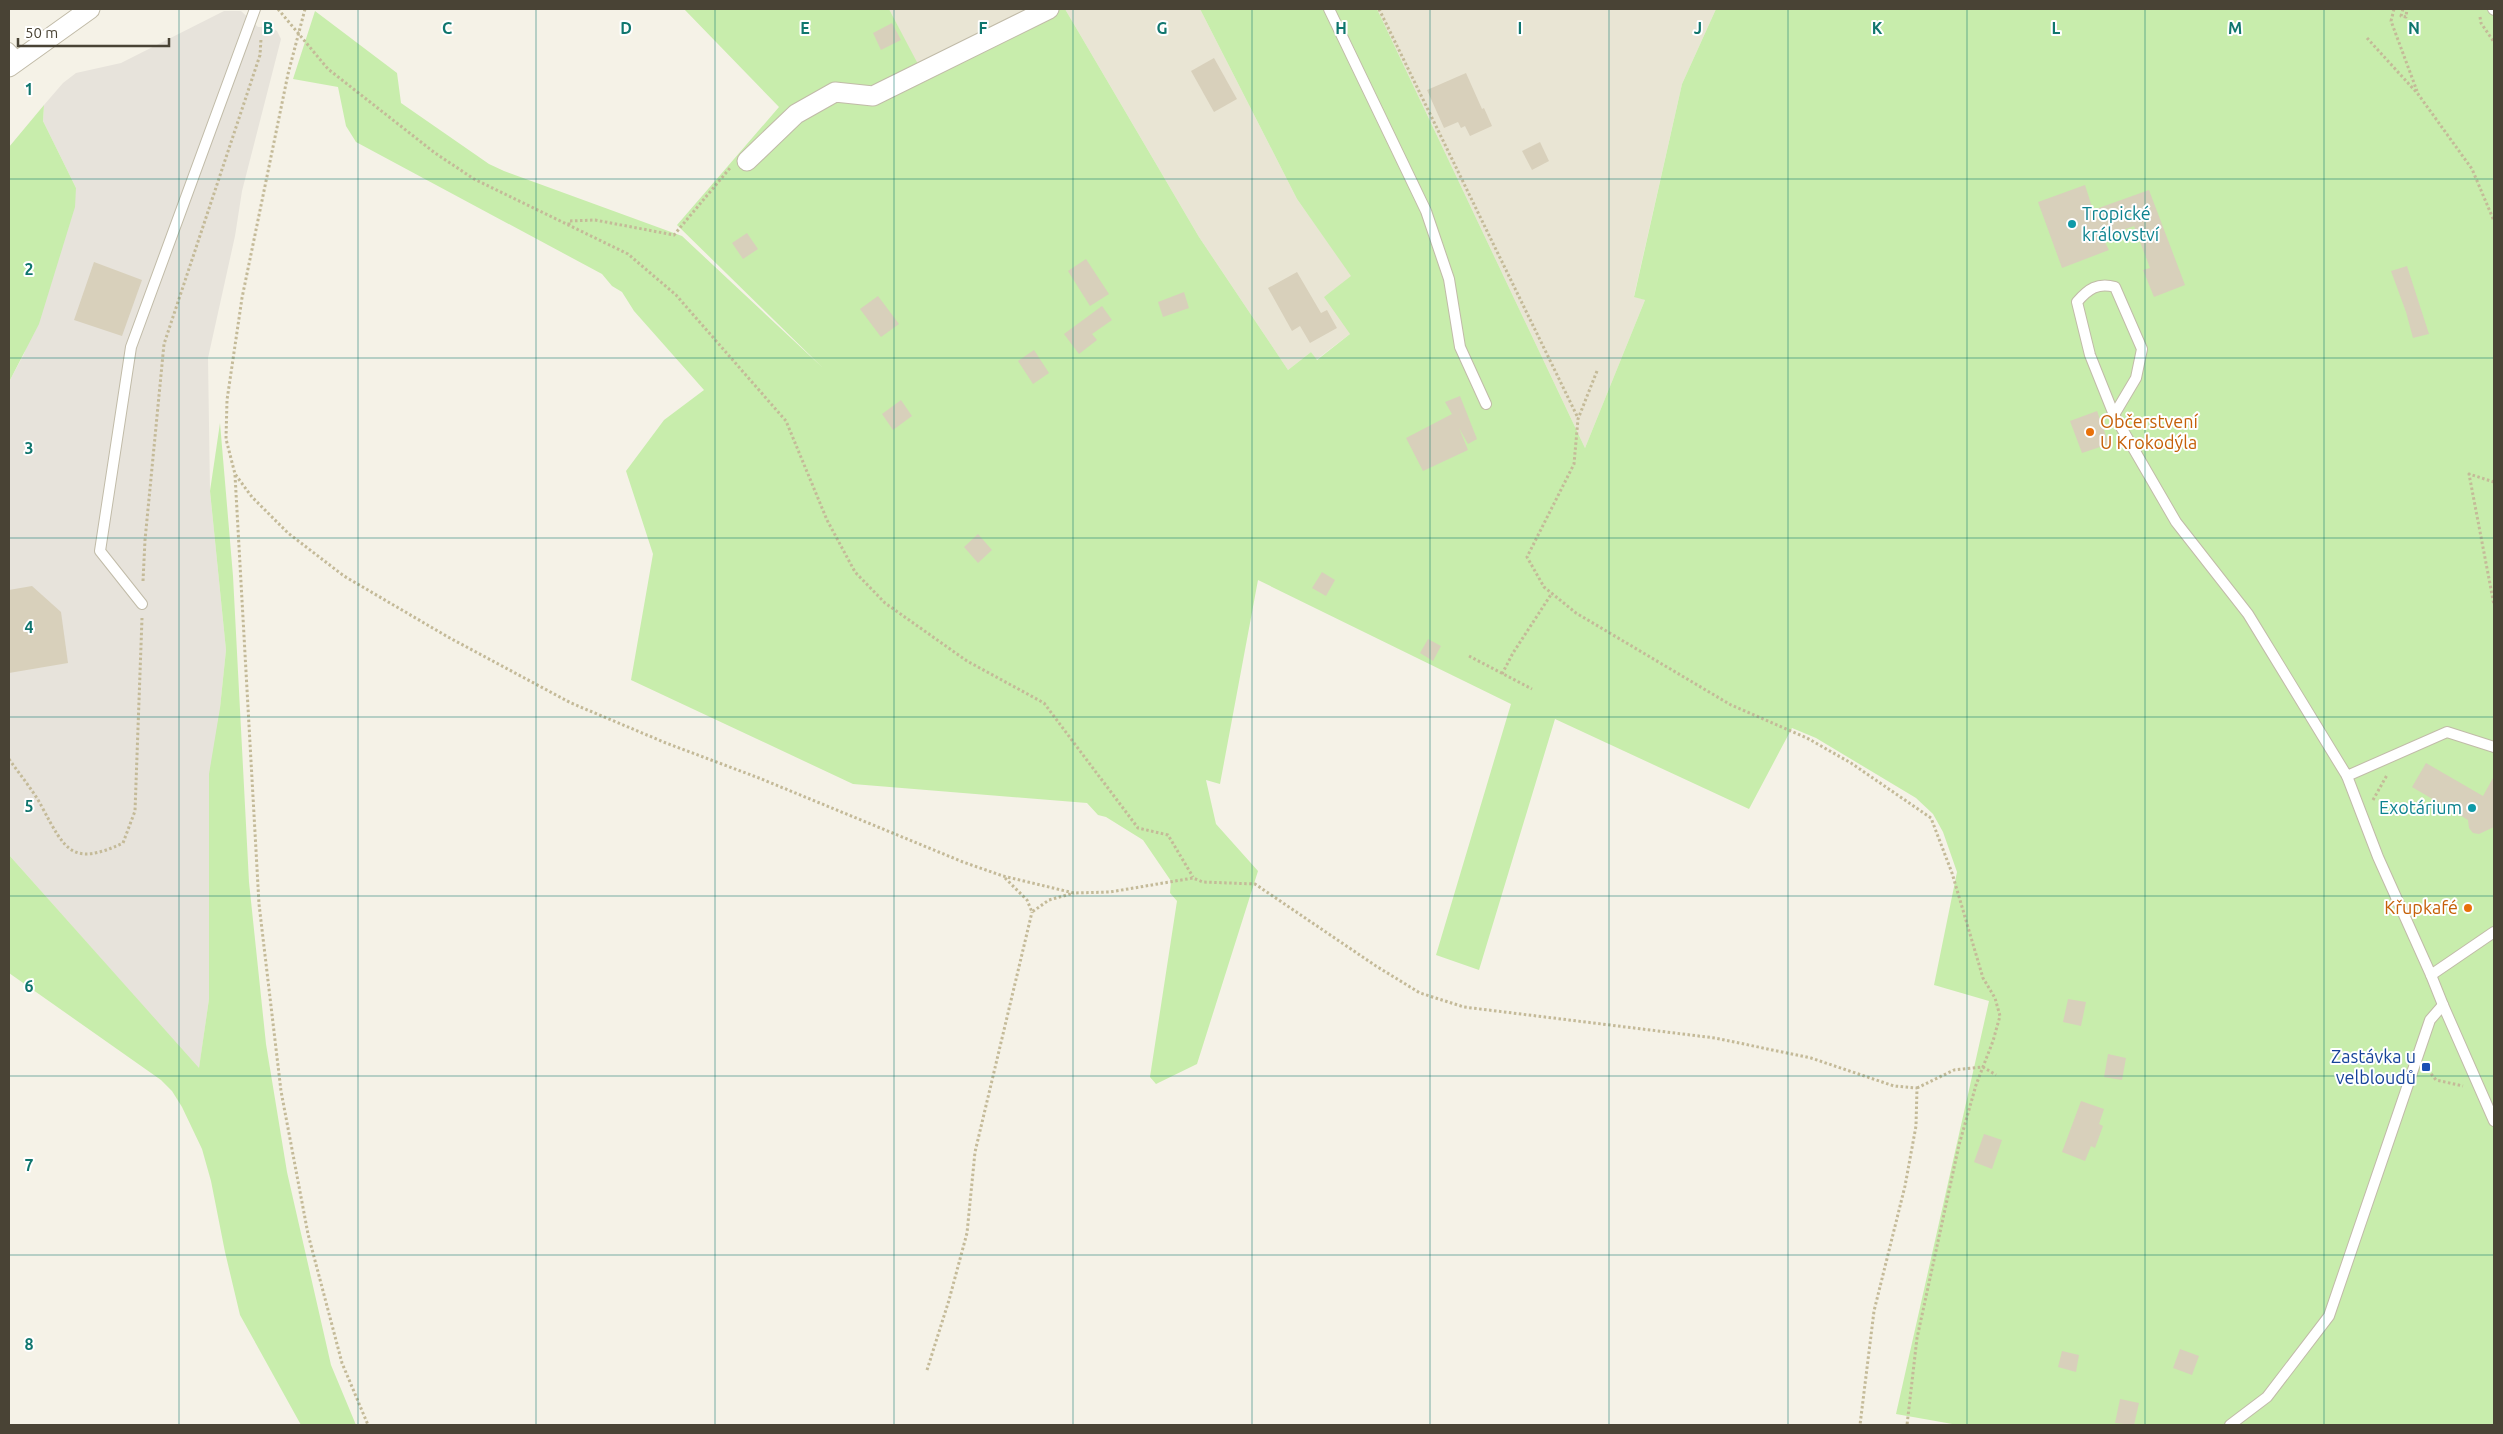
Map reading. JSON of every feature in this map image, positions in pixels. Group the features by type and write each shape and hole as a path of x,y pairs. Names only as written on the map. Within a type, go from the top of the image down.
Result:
{"street":[{"path":"12,58 90,9"},
{"path":"747,161 796,114 835,92 873,96 1050,9"}],"lane":[{"path":"142,604 100,551 131,347 255,9"},
{"path":"1329,9 1426,211 1449,280 1460,347 1486,404"},
{"path":"2114,415 2136,378 2142,349 2115,287 2103,284 2086,291 2077,302 2090,355 2114,415 2176,522 2248,614 2347,776 2378,857 2494,1120"},
{"path":"2347,776 2447,732 2494,747"},
{"path":"2430,975 2494,932"},
{"path":"2230,1425 2267,1397 2330,1316 2430,1020 2443,1005"}],"path":[{"path":"278,9 328,69 435,152 474,179 628,254 676,295 786,421 826,520 855,572 885,603 967,661 1044,703 1138,828 1168,835 1193,878"},
{"path":"305,9 288,74 242,298 227,400 226,439 234,474 259,904 281,1092 311,1244 342,1363 368,1425"},
{"path":"1379,9 1578,419"},
{"path":"2394,9 2391,22 2418,94"},
{"path":"2480,9 2481,23 2494,42"},
{"path":"9,759 41,805 53,829 66,847 82,855 101,854 123,843 135,811 145,540 164,344 260,55 261,36"},
{"path":"2366,38 2418,94 2472,169 2494,221"},
{"path":"569,225 570,221 595,220 674,235 739,157 747,161"},
{"path":"1597,371 1578,419 1574,464 1526,557 1534,573 1544,587 1576,613 1730,705 1807,738 1851,763 1931,818 1952,873 1983,978 1995,998 2000,1016 1994,1041 1983,1067 1959,1145 1917,1338 1907,1425"},
{"path":"234,474 252,497 288,533 344,576 448,638 562,698 666,743 1003,876 1074,893"},
{"path":"2494,482 2469,474 2494,605"},
{"path":"1502,674 1552,593"},
{"path":"1469,656 1532,689"},
{"path":"2363,817 2400,753"},
{"path":"927,1370 949,1300 966,1233 975,1152 1032,912 1027,900 1003,876"},
{"path":"1032,912 1049,900 1074,893 1110,892 1193,878 1203,882 1255,884 1376,966 1420,993 1464,1007 1715,1038 1811,1058 1894,1086 1918,1088 1954,1070 1983,1067 1996,1075"},
{"path":"2419,1056 2436,1080 2460,1086 2480,1085"},
{"path":"1860,1425 1874,1311 1905,1186 1916,1126 1918,1088"}],"shaded area":[{"path":"889,9 1058,9 918,66"},
{"path":"1065,9 1200,9 1297,199 1352,276 1350,334 1316,360 1311,352 1288,370 1199,237"},
{"path":"1377,9 1716,9 1682,84 1634,296 1645,300 1585,448"},
{"path":"224,11 241,11 258,27 270,27 277,31 281,39 242,191 235,236 208,358 210,491 226,650 220,708 209,999 199,1069 9,855 9,382 24,354 76,188 43,121 44,105 63,83 76,73 121,63"}],"green space":[{"path":"684,9 889,9 919,66 1058,9 1065,9 1199,237 1288,370 1311,352 1317,360 1350,334 1324,297 1351,276 1297,199 1200,9 1377,9 1585,448 1645,300 1634,297 1682,84 1716,9 2494,9 2494,1425 1958,1425 1896,1414 1989,1001 1934,985 1957,872 1943,832 1933,814 1916,798 1816,738 1792,728 1749,809 1555,719 1479,970 1436,955 1511,704 1258,580 1220,784 1206,780 1216,824 1258,871 1197,1064 1156,1084 1150,1077 1177,901 1170,893 1171,881 1143,840 1106,817 1098,815 1087,803 853,784 631,680 653,554 626,471 664,420 704,390 634,311 622,292 612,286 602,274 356,142 346,126 338,87 293,79 315,11 397,73 401,103 489,164 682,236 823,368 677,225 779,107"},
{"path":"44,105 43,121 76,188 75,207 39,324 9,382 9,147"},
{"path":"220,423 233,576 249,882 266,1044 287,1172 331,1365 356,1425 301,1425 240,1315 211,1181 202,1149 182,1107 172,1091 161,1080 9,973 9,855 199,1068 209,999 209,774 220,708 226,650 210,491"}],"building":[{"path":"892,23 901,40 881,50 873,33"},
{"path":"1214,58 1237,99 1214,112 1191,71"},
{"path":"1466,73 1492,126 1470,136 1465,126 1461,128 1458,122 1444,128 1427,90"},
{"path":"1540,142 1549,161 1532,170 1522,151"},
{"path":"2085,185 2093,210 2149,190 2185,285 2154,297 2143,270 2150,268 2134,226 2103,238 2109,250 2062,268 2038,202"},
{"path":"747,233 758,249 743,259 732,243"},
{"path":"1086,259 1109,294 1090,306 1068,271"},
{"path":"94,262 142,280 122,336 74,320"},
{"path":"2407,266 2429,334 2413,338 2391,271"},
{"path":"1297,272 1321,313 1327,310 1337,328 1310,343 1300,326 1292,331 1268,288"},
{"path":"1184,292 1189,308 1163,317 1158,302"},
{"path":"878,296 899,324 881,337 860,309"},
{"path":"1102,306 1112,320 1092,334 1097,340 1079,354 1064,334"},
{"path":"1034,350 1049,373 1033,384 1018,361"},
{"path":"1460,396 1477,439 1468,444 1459,428 1468,450 1423,471 1406,438 1452,414 1445,402"},
{"path":"901,400 912,416 893,430 882,414"},
{"name":"Občerstvení U Krokodýla","path":"2097,411 2109,444 2082,453 2070,421"},
{"path":"978,534 992,550 978,563 964,547"},
{"path":"1322,572 1335,580 1326,596 1312,588"},
{"path":"32,586 61,612 68,663 9,673 9,590"},
{"path":"1428,639 1441,646 1433,661 1420,653"},
{"name":"Exotárium","path":"2426,763 2483,796 2494,776 2494,827 2479,834 2473,833 2469,828 2468,820 2412,787"},
{"path":"2068,999 2086,1002 2081,1026 2063,1022"},
{"path":"2108,1054 2126,1058 2122,1080 2104,1077"},
{"path":"2081,1101 2104,1109 2099,1124 2103,1126 2095,1148 2091,1146 2085,1161 2062,1152"},
{"path":"1984,1134 2002,1140 1992,1169 1974,1162"},
{"path":"2180,1349 2199,1356 2192,1375 2173,1368"},
{"path":"2062,1351 2079,1355 2076,1372 2058,1367"},
{"path":"2120,1399 2139,1403 2134,1425 2115,1423"}],"place":[{"name":"Tropické království","path":"2072,224"},
{"name":"Občerstvení U Krokodýla","path":"2090,432"},
{"name":"Exotárium","path":"2472,808"},
{"name":"Křupkafé","path":"2468,908"},
{"name":"Zastávka u velbloudů","path":"2426,1067"}]}
